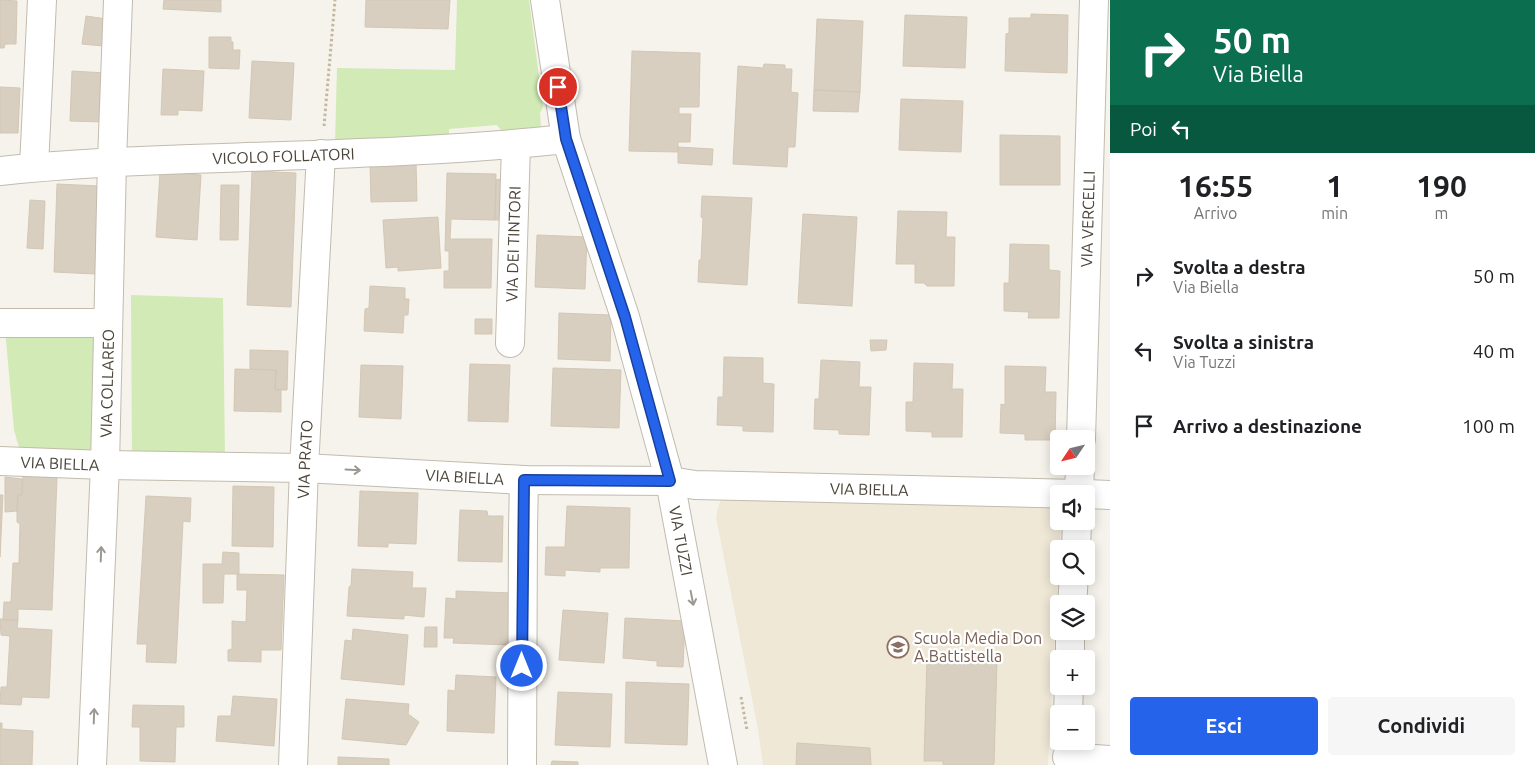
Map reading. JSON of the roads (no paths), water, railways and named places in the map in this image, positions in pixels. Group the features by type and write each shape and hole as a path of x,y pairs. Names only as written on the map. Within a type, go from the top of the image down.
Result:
{"street":[{"path":"34,167 42,0"},
{"name":"VIA COLLAREO","path":"92,765 104,466 118,0"},
{"name":"VIA TUZZI","path":"545,0 566,139 625,317 670,481 723,765"},
{"name":"VIA VERCELLI","path":"1081,430 1094,0"},
{"name":"VICOLO FOLLATORI","path":"0,171 112,161 321,154 516,144 566,139"},
{"name":"VIA DEI TINTORI","path":"510,343 516,144"},
{"name":"VIA PRATO","path":"293,765 304,468 321,154"},
{"path":"0,324 108,323"},
{"name":"VIA BIELLA","path":"0,461 104,466 304,468 524,480 670,481 695,485 1050,493"},
{"path":"522,765 524,480"},
{"path":"1095,494 1110,495"},
{"path":"1067,754 1110,760"}],"place":[{"name":"Scuola Media Don A.Battistella","path":"898,647"}]}
